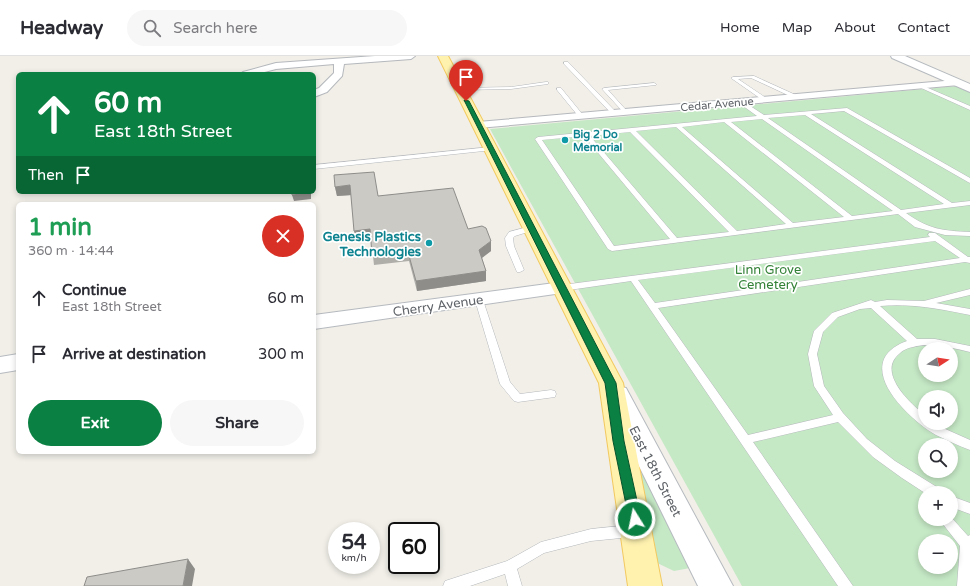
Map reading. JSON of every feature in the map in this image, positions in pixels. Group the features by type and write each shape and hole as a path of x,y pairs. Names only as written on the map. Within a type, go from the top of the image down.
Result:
{"main road":[{"name":"East 18th Street","path":"443,56 610,383"},
{"path":"610,383 619,441 637,531 646,586"}],"street":[{"path":"254,72 276,66 301,63 411,56"},
{"path":"896,56 970,88"},
{"path":"316,93 323,90 339,74 339,61"},
{"name":"Cedar Avenue","path":"478,125 956,83"},
{"name":"Cherry Avenue","path":"316,322 562,288"},
{"path":"0,365 16,362"},
{"name":"East 18th Street","path":"610,383 716,586"}],"lane":[{"path":"566,63 620,113"},
{"path":"766,100 733,78 752,77 796,97"},
{"path":"460,89 511,88 546,83"},
{"path":"620,113 604,89 654,84"},
{"path":"921,86 970,108"},
{"path":"559,89 581,116"},
{"path":"741,102 969,260"},
{"path":"970,181 845,109 538,139 612,249 970,203"},
{"path":"806,113 951,206"},
{"path":"726,120 850,218"},
{"path":"677,125 792,226"},
{"path":"632,130 735,233"},
{"path":"585,134 676,241"},
{"path":"316,167 491,149"},
{"path":"918,225 945,233 970,234"},
{"path":"520,270 510,246 509,238 512,234 531,228"},
{"path":"562,288 937,238"},
{"path":"652,306 969,260"},
{"path":"632,278 846,586"},
{"path":"924,303 970,292"},
{"path":"479,300 505,384 518,398 552,394"},
{"path":"919,486 872,451 839,418 820,388 812,361 815,339 826,322 845,310 871,303 896,301 924,303 970,312"},
{"path":"871,303 915,343"},
{"path":"918,415 900,399 890,382 886,368 890,356 900,348 915,343 938,343 970,349"},
{"path":"744,440 839,418"},
{"path":"938,430 970,445"},
{"path":"958,504 970,509"},
{"path":"952,526 968,542 964,586"},
{"path":"450,586 510,566 541,548 591,535 637,531"},
{"path":"510,566 515,586"}],"green space":[{"name":"Linn Grove Cemetery","path":"957,86 970,91 970,586 742,586 490,129"},
{"path":"631,441 690,568 674,571 653,561"}],"building":[{"name":"Genesis Plastics Technologies","path":"374,172 378,196 453,188 468,229 482,226 486,228 491,241 479,250 486,271 416,281 408,252 372,255 370,229 354,231 350,185 335,187 334,175"},
{"path":"188,559 183,586 84,586 87,577"}],"place":[{"name":"Big 2 Do Memorial","path":"565,140"},
{"name":"Genesis Plastics Technologies","path":"429,243"}],"route":[{"path":"466,101 610,383 619,441 635,519"}]}
